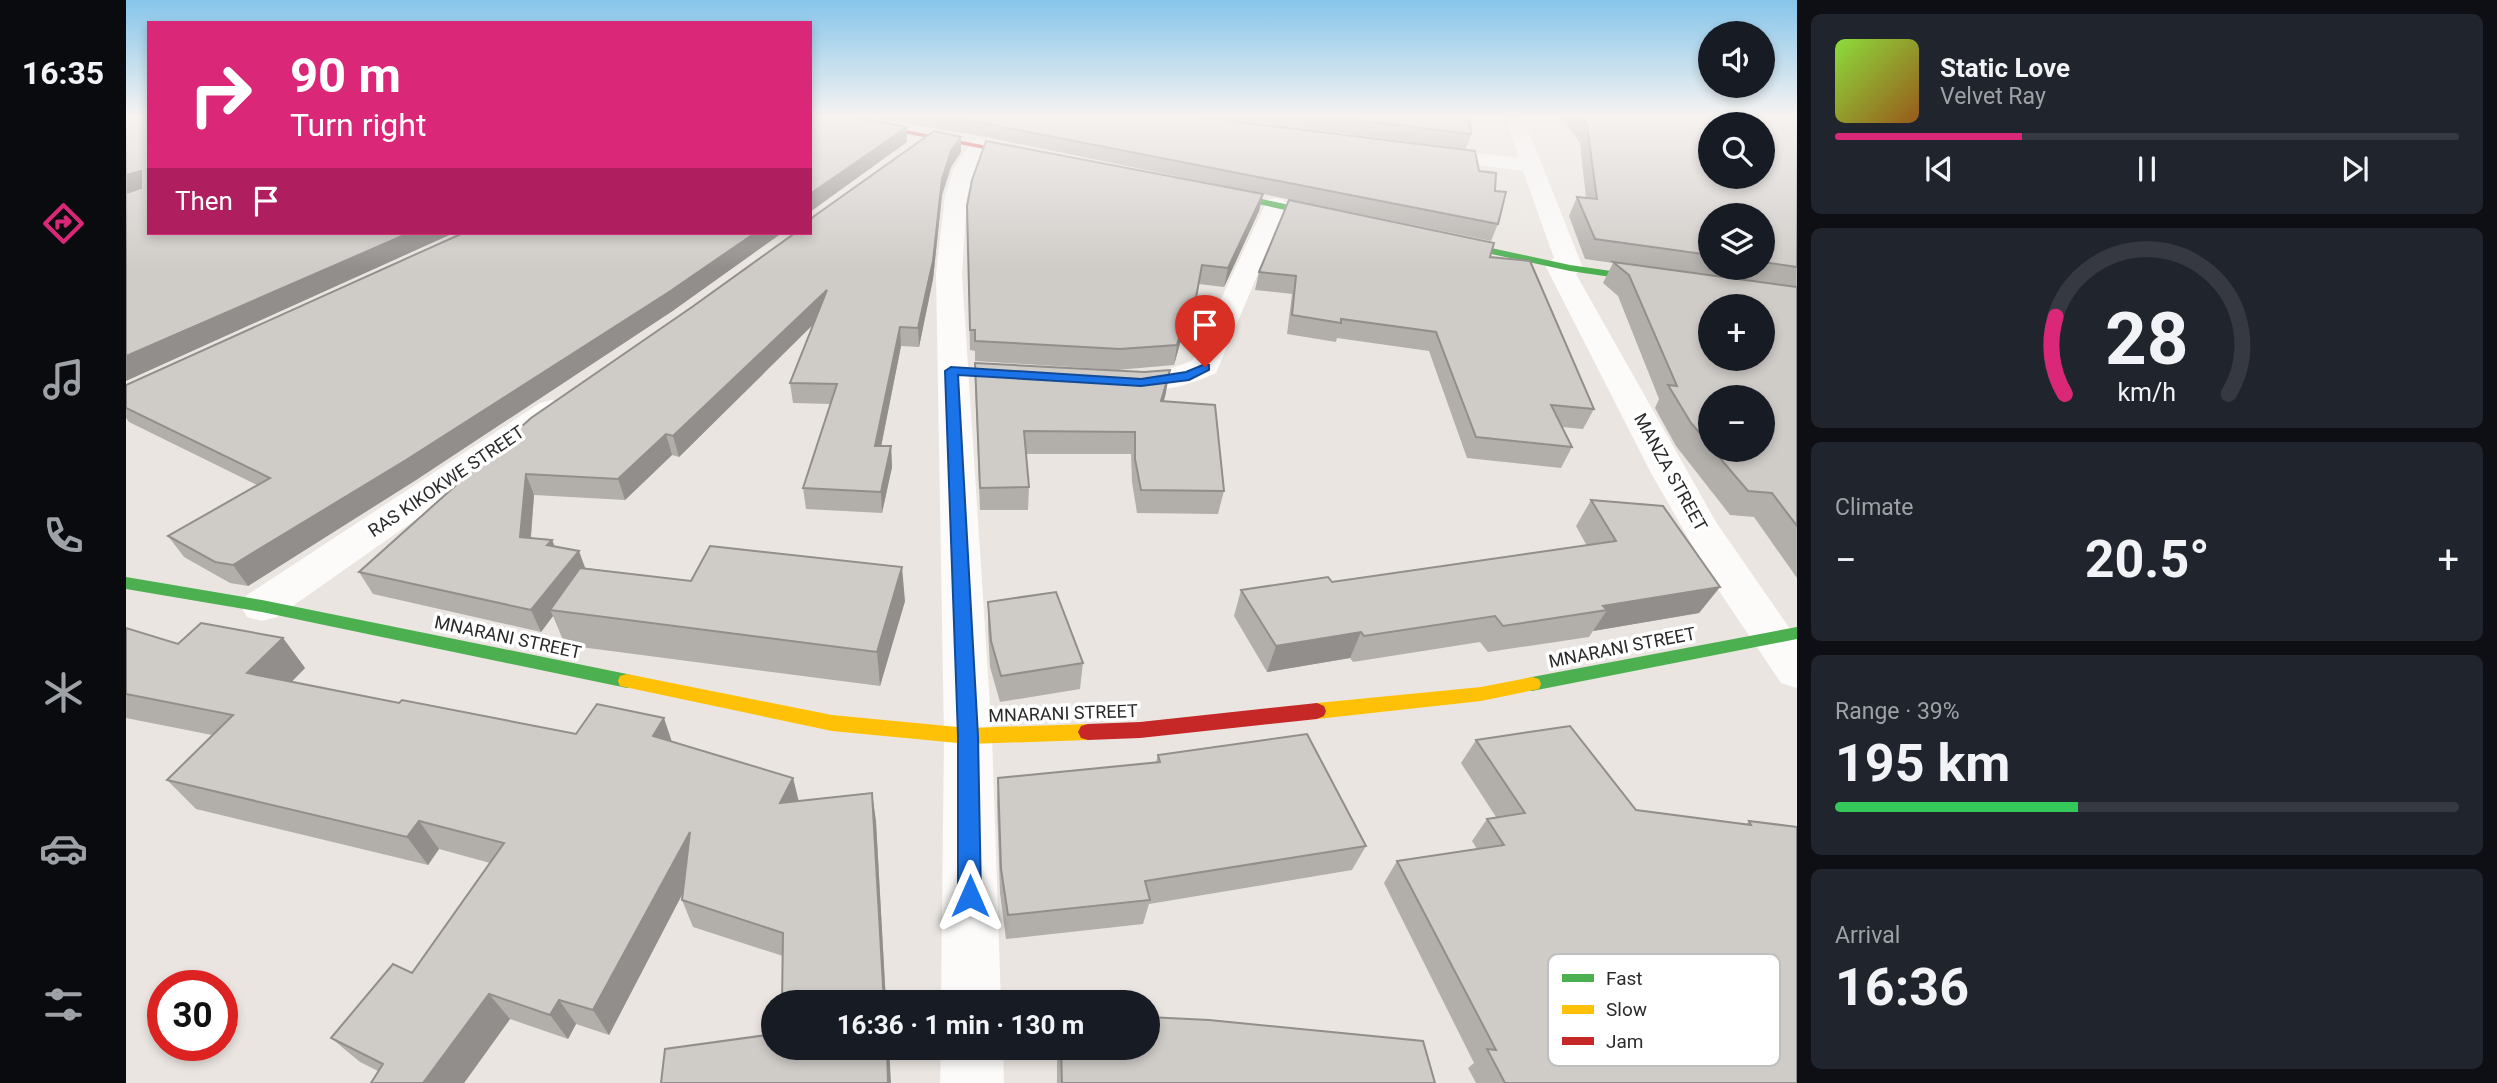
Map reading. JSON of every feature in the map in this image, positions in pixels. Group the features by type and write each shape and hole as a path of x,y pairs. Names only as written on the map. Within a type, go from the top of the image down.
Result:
{"street":[{"path":"965,168 956,196 948,274 965,372 971,990"},
{"name":"MANZA STREET","path":"1534,168 1564,266 1689,508 1784,635 1797,671"},
{"path":"1195,188 1356,222"},
{"path":"1087,379 1141,382 1169,380 1189,376 1205,367 1276,205"},
{"path":"1424,236 1564,266 1678,284"},
{"name":"RAS KIKOKWE STREET","path":"262,606 571,396"},
{"name":"MNARANI STREET","path":"126,583 262,606 832,723 968,736 1140,730 1481,694 1784,635"},
{"path":"972,1060 972,1083"}],"building":[{"path":"126,168 147,168 147,235 404,235 126,356 126,193 141,188 141,171 126,175"},
{"path":"812,168 848,168 812,193"},
{"path":"883,168 946,168 942,179 933,261 918,328 900,327 875,446 891,446 881,492 803,488 837,384 790,383 827,290 673,436 666,434 618,479 526,474 520,537 552,540 547,545 579,551 531,610 359,572 531,418 792,235 812,235 813,217"},
{"path":"976,168 1125,168 1263,194 1228,268 1202,265 1195,303 1189,303 1177,345 1120,349 975,341 975,330 970,330 967,206"},
{"path":"1210,168 1478,168 1479,171 1496,173 1495,191 1506,192 1498,224"},
{"path":"1593,168 1698,168 1698,189 1775,189 1775,168 1797,168 1797,267 1775,264 1775,203 1698,203 1698,253 1595,239 1577,197 1597,199"},
{"path":"1289,200 1494,243 1490,257 1530,261 1594,409 1551,405 1572,447 1476,437 1436,332 1341,319 1341,323 1292,315 1296,276 1259,272"},
{"path":"459,235 752,235 669,292 406,460 233,565 215,562 168,536 270,478 126,408 126,385"},
{"path":"1613,262 1698,274 1698,280 1745,280 1797,287 1797,526 1772,493 1748,491 1723,462 1775,462 1775,385 1698,385 1698,431 1668,385 1677,386 1629,275"},
{"path":"975,363 1144,372 1170,370 1161,401 1215,405 1224,491 1141,490 1135,459 1135,432 1024,431 1029,487 980,488"},
{"path":"1591,500 1663,506 1720,587 1603,606 1607,610 1503,626 1495,616 1364,636 1361,632 1276,646 1241,590 1328,577 1332,582 1616,541"},
{"path":"710,546 902,567 877,652 550,610 580,568 691,581"},
{"path":"1056,592 1083,663 1001,676 991,641 988,602"},
{"path":"201,623 283,638 247,673 576,734 597,704 664,718 653,736 793,778 780,803 872,793 883,990 782,990 783,933 682,900 690,832 593,1010 559,1000 550,1015 489,994 423,1083 371,1083 383,1064 331,1038 393,964 412,973 504,843 419,821 407,837 167,780 233,715 126,694 126,628 178,644"},
{"path":"1570,726 1636,810 1751,825 1749,821 1797,827 1797,1083 1505,1083 1487,1049 1496,1050 1397,861 1504,845 1487,819 1525,813 1476,740"},
{"path":"1307,734 1366,846 1145,881 1150,900 1008,915 1001,869 998,778 1160,762 1158,755"},
{"path":"1160,1018 1423,1041 1435,1083 1062,1083 1061,1060 1160,1060"},
{"path":"761,1036 761,1060 887,1060 888,1083 661,1083 665,1049"}],"traffic: fast":[{"path":"1210,191 1336,218"},
{"path":"1440,240 1570,268 1659,281"},
{"path":"126,583 262,606 627,681"},
{"path":"1532,684 1797,633"}],"traffic: slow":[{"path":"627,681 832,723 968,736 1088,732"},
{"path":"1317,711 1481,694 1532,684"}],"traffic: jam":[{"path":"1088,732 1140,730 1317,711"}],"route":[{"path":"970,896 968,736 951,371 1141,382 1189,376 1205,367"}]}
